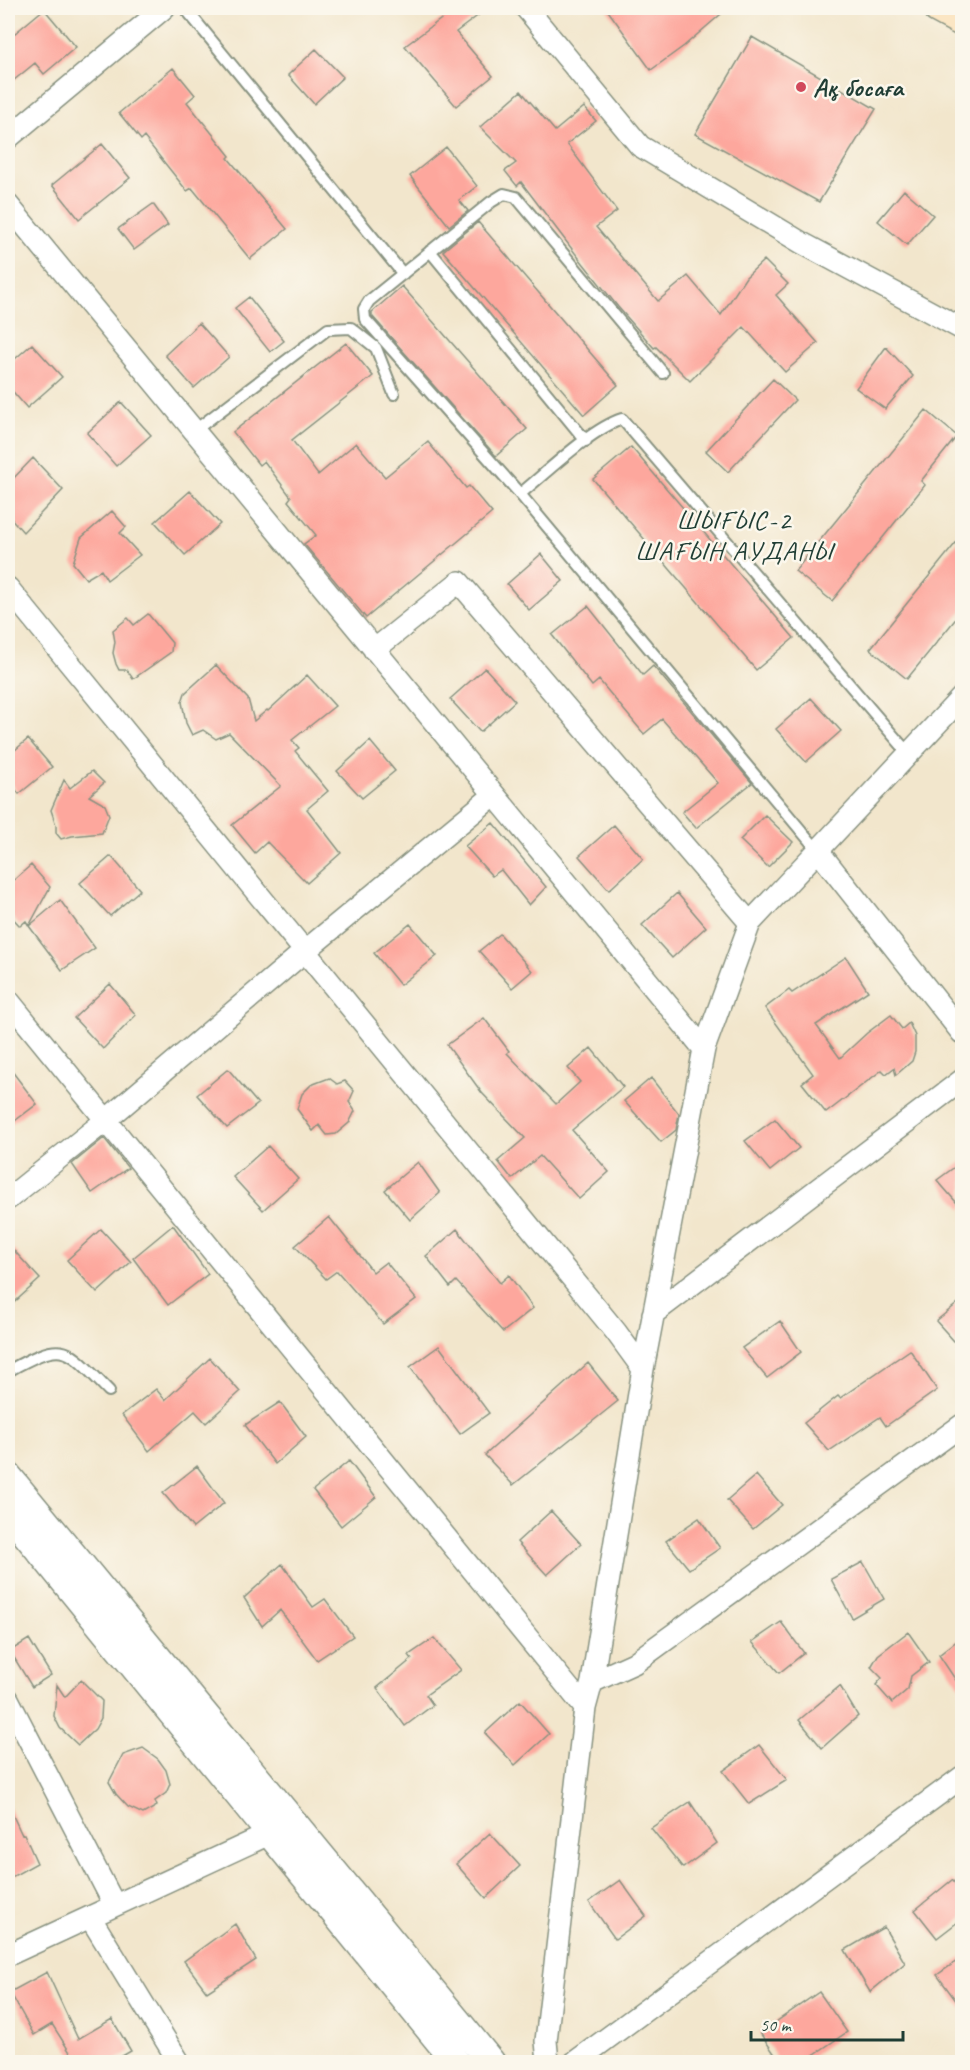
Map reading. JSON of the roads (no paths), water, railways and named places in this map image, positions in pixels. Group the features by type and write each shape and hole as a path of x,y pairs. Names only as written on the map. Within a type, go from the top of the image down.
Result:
{"main road":[{"path":"938,8 963,21"}],"street":[{"path":"8,138 164,8"},
{"path":"526,8 640,146 802,243 963,329"},
{"path":"8,205 704,1049"},
{"path":"374,650 459,582 750,923"},
{"path":"8,588 616,1332 643,1369"},
{"path":"548,2062 546,2041 585,1708 592,1682 643,1369 704,1049 750,923 963,697"},
{"path":"8,1199 105,1121 305,951 494,795"},
{"path":"819,852 963,1033"},
{"path":"8,1000 585,1708"},
{"path":"653,1314 963,1080"},
{"path":"592,1682 634,1662 963,1425"},
{"path":"8,1476 173,1678 456,2062"},
{"path":"8,1512 282,1828 491,2062"},
{"path":"8,1699 114,1904"},
{"path":"575,2062 963,1777"},
{"path":"8,1955 282,1828"},
{"path":"90,1917 179,2062"}],"lane":[{"path":"185,8 403,274"},
{"path":"663,373 516,197 504,194 491,202 369,301 364,309 365,319 520,494 819,852"},
{"path":"430,251 586,441"},
{"path":"194,431 328,329 351,328 376,348 394,394"},
{"path":"520,494 611,422 622,419 909,754"},
{"path":"8,1371 38,1354 52,1350 65,1351 76,1357 109,1391"}],"place":[{"name":"Ақ босаға","path":"801,87"}],"district":[{"name":"ШЫҒЫС-2 ШАҒЫН АУДАНЫ","path":"734,536"}]}
